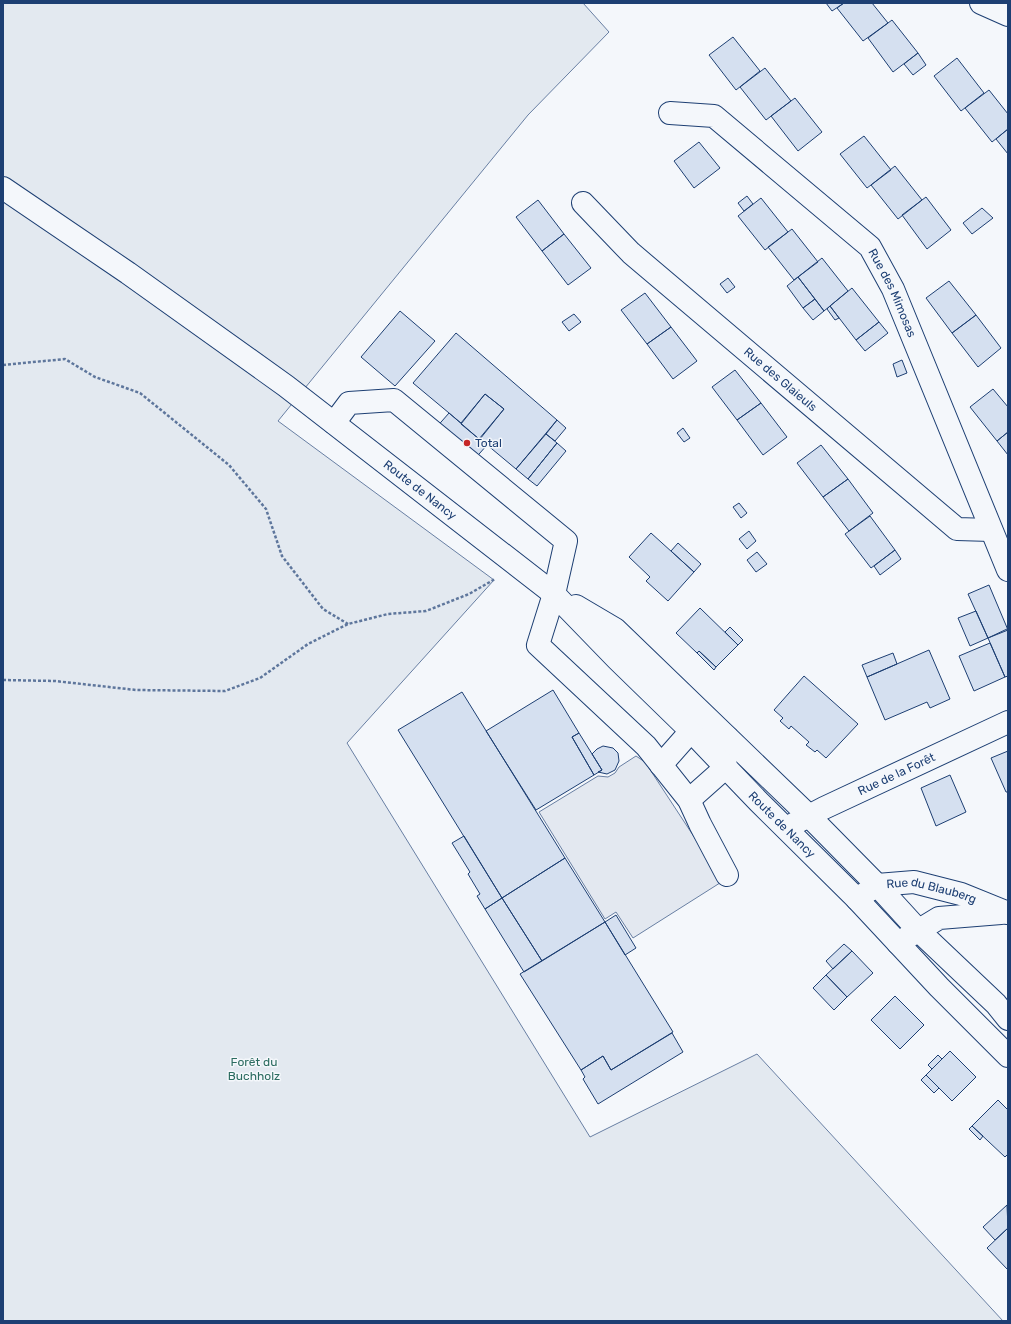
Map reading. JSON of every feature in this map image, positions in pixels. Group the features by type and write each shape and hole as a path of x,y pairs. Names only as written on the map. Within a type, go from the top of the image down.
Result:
{"main road":[{"path":"981,3 1008,15"},
{"name":"Rue des Mimosas","path":"670,113 714,116 870,247 893,289 1008,570"},
{"name":"Route de Nancy","path":"3,188 128,273 286,386 554,594 615,629 809,816 877,885 919,931 996,1004 1008,1019"},
{"name":"Rue des Glaieuls","path":"583,203 631,253 957,529 991,530"},
{"path":"334,423 349,403 394,400 566,541 554,594 538,645 646,746 690,800 700,824 727,875"},
{"name":"Route de Nancy","path":"554,594 617,660 691,731 725,768 857,899 939,987 1008,1056"},
{"name":"Rue de la Forêt","path":"786,828 1008,722"},
{"path":"661,765 691,731 727,737 725,768 690,800"},
{"name":"Rue du Blauberg","path":"857,899 877,885 914,882 961,894 1007,913"},
{"name":"Rue du Blauberg","path":"898,943 939,918 1007,913"}],"path":[{"path":"3,365 65,359 95,376 140,393 229,465 266,509 282,556 323,609 348,624"},
{"path":"3,680 55,681 136,690 225,691 260,678 308,644 348,624 388,614 426,611 469,594 518,566"}],"green space":[{"name":"Forêt du Buchholz","path":"3,3 583,3 609,32 528,115 278,421 494,580 347,743 590,1137 757,1054 1003,1321 3,1321"}],"shaded area":[{"path":"636,756 645,762 723,881 633,938 616,912 605,919 539,812 598,776 608,777 615,773 619,767"}],"building":[{"path":"826,3 844,3 832,11"},
{"path":"844,3 872,3 888,23 863,41 837,8"},
{"path":"892,20 918,53 893,72 868,38"},
{"path":"733,37 760,71 736,90 709,55"},
{"path":"918,53 926,65 913,75 904,64"},
{"path":"957,58 984,93 961,111 934,76"},
{"path":"765,68 791,101 766,120 740,87"},
{"path":"989,90 1008,114 1008,129 992,142 965,108"},
{"path":"795,98 822,132 798,151 771,116"},
{"path":"1008,129 1008,154 996,139"},
{"path":"864,136 891,170 867,188 840,154"},
{"path":"699,142 720,168 694,188 674,161"},
{"path":"895,166 922,200 898,219 871,185"},
{"path":"747,196 753,204 744,211 738,203"},
{"path":"926,197 951,230 927,249 902,215"},
{"path":"761,198 788,232 765,250 738,216"},
{"path":"538,200 564,234 542,251 516,217"},
{"path":"982,208 993,218 972,234 963,223"},
{"path":"792,229 818,262 794,280 768,247"},
{"path":"564,234 591,268 568,285 542,251"},
{"path":"822,258 848,291 824,311 798,277"},
{"path":"798,277 815,299 803,308 787,286"},
{"path":"728,278 735,287 727,293 720,284"},
{"path":"949,281 976,315 952,333 926,298"},
{"path":"852,288 879,322 856,340 830,306"},
{"path":"645,293 671,327 647,344 621,310"},
{"path":"815,299 824,311 813,320 803,308"},
{"path":"830,306 839,318 835,320 827,309"},
{"path":"400,311 435,341 395,386 361,357"},
{"path":"574,314 581,322 569,331 562,322"},
{"path":"976,315 1001,348 978,367 952,333"},
{"path":"879,322 888,333 865,351 856,340"},
{"path":"671,327 697,361 673,379 647,344"},
{"path":"456,333 557,420 516,469 480,439 504,409 485,394 461,423 413,383"},
{"path":"902,360 907,373 897,377 893,364"},
{"path":"735,370 761,403 737,420 712,387"},
{"path":"993,389 1008,407 1008,432 997,441 970,407"},
{"path":"485,394 504,409 479,439 461,424"},
{"path":"761,403 787,437 763,455 737,420"},
{"path":"449,413 487,445 465,470 427,438"},
{"path":"557,420 566,428 555,441 546,434"},
{"path":"683,428 690,438 684,442 677,433"},
{"path":"1008,432 1008,455 997,441"},
{"path":"546,434 557,443 528,479 516,469"},
{"path":"557,443 566,451 537,486 528,479"},
{"path":"821,445 848,479 823,497 797,463"},
{"path":"848,479 873,513 849,531 823,497"},
{"path":"739,503 747,513 741,518 733,507"},
{"path":"870,516 895,550 871,568 845,534"},
{"path":"749,531 756,541 747,549 739,539"},
{"path":"651,533 694,572 668,601 646,581 650,577 629,557"},
{"path":"678,543 701,564 694,572 671,551"},
{"path":"895,550 901,559 880,575 874,566"},
{"path":"757,552 767,564 756,572 747,560"},
{"path":"989,585 1008,630 988,638 968,594"},
{"path":"700,608 738,645 716,667 699,651 697,653 676,633"},
{"path":"976,611 988,638 970,646 958,618"},
{"path":"730,627 743,640 738,645 725,632"},
{"path":"1007,629 1008,676 1005,677 988,638"},
{"path":"990,643 1005,677 974,691 959,656"},
{"path":"929,650 950,699 930,708 927,702 885,720 867,677"},
{"path":"699,651 716,667 714,670 697,653"},
{"path":"893,653 897,664 867,677 862,665"},
{"path":"804,676 858,724 826,758 817,750 815,752 806,745 809,742 791,726 789,729 780,721 783,718 774,710"},
{"path":"553,690 579,733 572,737 594,775 536,810 486,731"},
{"path":"462,692 565,858 502,898 398,730"},
{"path":"579,733 602,770 594,775 572,737"},
{"path":"603,746 613,748 618,753 619,761 615,770 607,774 598,772 602,770 592,754"},
{"path":"1008,751 1008,792 1006,792 991,758"},
{"path":"950,775 966,812 936,826 921,788"},
{"path":"464,836 502,898 485,909 477,896 480,894 468,874 470,872 452,843"},
{"path":"565,858 605,922 542,961 502,898"},
{"path":"502,898 542,961 524,972 485,909"},
{"path":"616,915 636,948 625,955 605,922"},
{"path":"605,922 673,1032 611,1070 603,1056 581,1070 520,974"},
{"path":"844,944 852,951 833,969 826,961"},
{"path":"852,951 873,973 847,997 826,975"},
{"path":"826,975 847,997 834,1010 813,988"},
{"path":"895,996 924,1025 900,1049 871,1020"},
{"path":"672,1033 683,1052 598,1104 583,1079 585,1077 581,1070 603,1056 611,1070"},
{"path":"950,1051 976,1077 952,1101 926,1075"},
{"path":"938,1055 942,1059 932,1069 928,1065"},
{"path":"926,1075 939,1088 934,1093 921,1080"},
{"path":"998,1100 1008,1110 1008,1154 1005,1157 972,1126"},
{"path":"972,1126 983,1136 980,1140 969,1129"},
{"path":"1007,1205 1008,1228 995,1240 983,1227"},
{"path":"1008,1228 1008,1270 987,1248"}],"place":[{"name":"Total","path":"467,443"}]}
